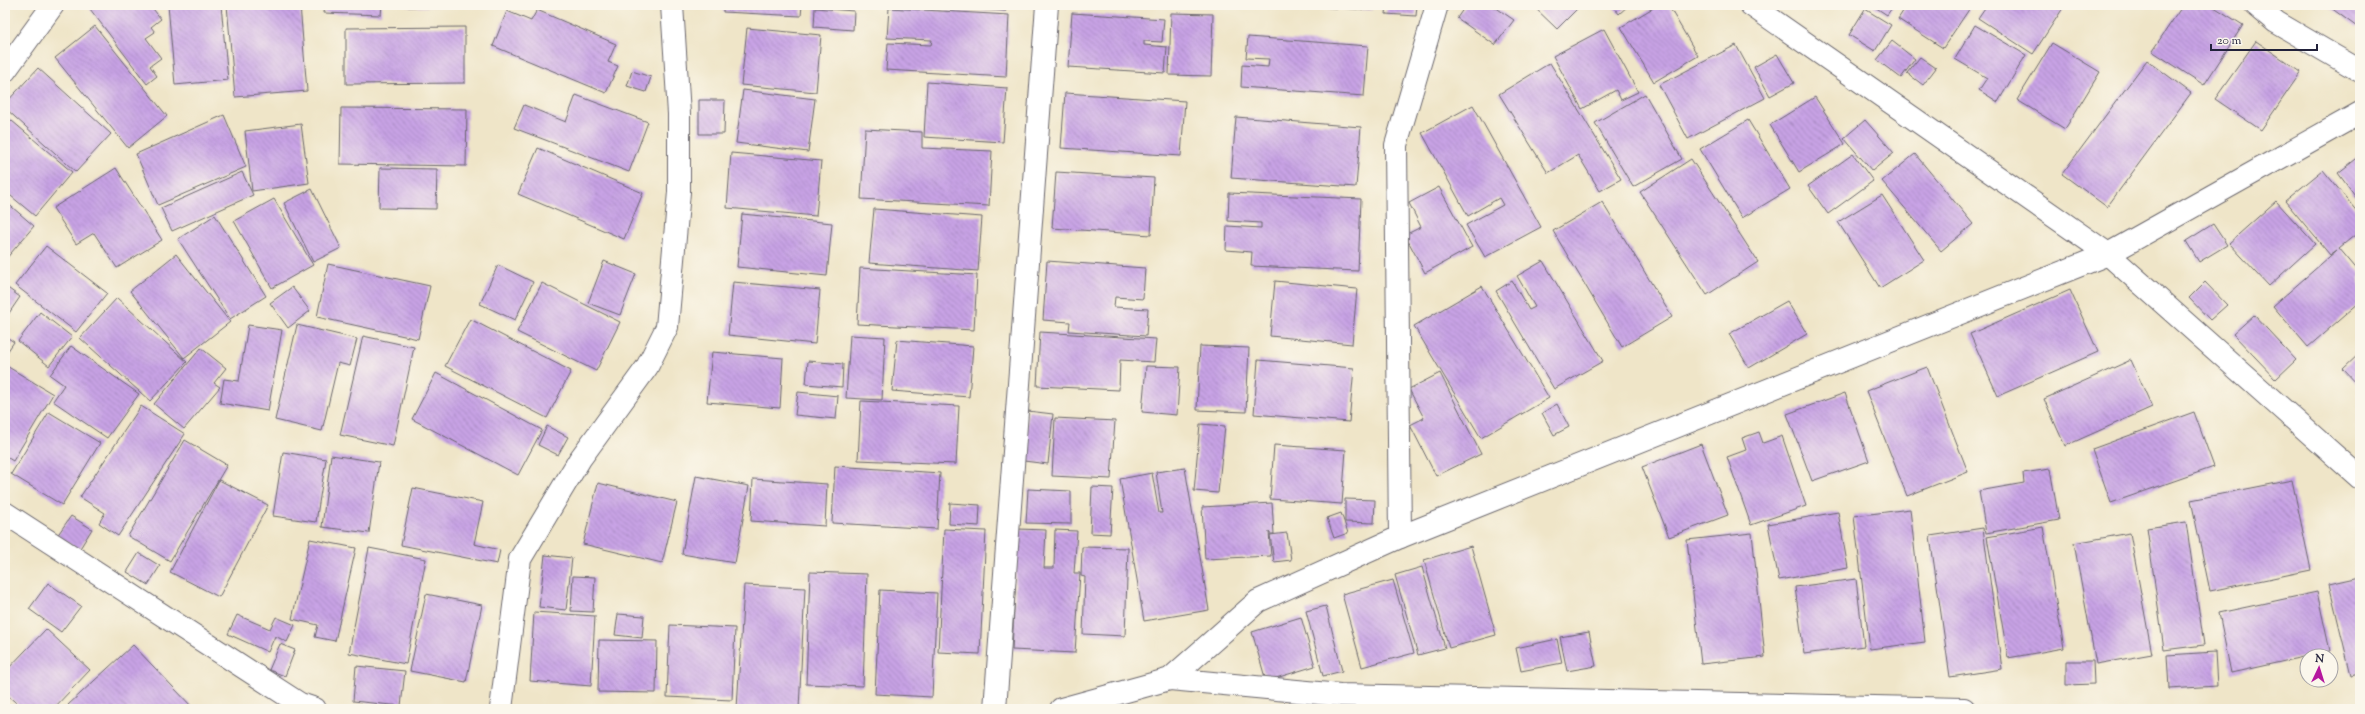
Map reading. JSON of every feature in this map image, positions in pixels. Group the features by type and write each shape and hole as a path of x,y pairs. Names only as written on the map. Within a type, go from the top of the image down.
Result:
{"street":[{"path":"5,71 53,5"},
{"path":"501,709 520,559 580,458 647,367 667,327 679,192 678,114 672,5"},
{"path":"995,709 1047,5"},
{"path":"1400,537 1396,145 1437,5"},
{"path":"1751,5 2108,254 2360,478"},
{"path":"2256,5 2276,22 2360,71"},
{"path":"1170,679 1258,602 1400,537 2108,254 2360,113"},
{"path":"5,513 300,704 315,709"},
{"path":"1061,709 1170,679 1340,695 1606,705 1964,709"}],"building":[{"path":"87,5 150,5 161,19 151,27 155,32 146,38 161,58 150,66 157,76 147,84"},
{"path":"168,5 221,5 228,80 175,85"},
{"path":"227,5 300,5 307,91 235,97"},
{"path":"325,5 382,5 381,15 324,13"},
{"path":"408,5 446,5 446,6 408,7"},
{"path":"723,5 802,5 801,16 723,12"},
{"path":"935,5 1006,5 1006,11 935,7"},
{"path":"1279,5 1372,5 1372,10"},
{"path":"1387,5 1417,5 1416,16 1386,14"},
{"path":"1466,5 1492,5 1514,20 1495,45 1457,18"},
{"path":"1532,5 1581,5 1557,29"},
{"path":"1612,5 1629,5 1619,14"},
{"path":"1658,5 1668,5 1698,56 1654,82 1621,27"},
{"path":"1872,5 1894,5 1887,15"},
{"path":"1907,5 1972,5 1943,48 1898,19"},
{"path":"1987,5 2065,5 2033,54 1978,18"},
{"path":"2183,5 2211,5 2243,25 2204,85 2152,51"},
{"path":"2327,5 2360,5 2360,22 2357,27"},
{"path":"815,8 854,11 853,30 814,27"},
{"path":"889,8 1009,15 1006,77 886,70 888,43 931,45 932,40 887,38"},
{"path":"1865,9 1891,25 1875,51 1849,35"},
{"path":"537,10 616,44 608,62 618,66 606,93 493,46 507,11 531,21"},
{"path":"1072,13 1164,19 1162,42 1144,41 1144,45 1167,47 1165,73 1068,67"},
{"path":"1171,13 1213,14 1211,76 1169,75"},
{"path":"1975,25 2026,55 1998,102 1979,90 1987,78 1955,59"},
{"path":"95,26 167,116 128,148 55,58"},
{"path":"465,27 465,83 346,84 346,28"},
{"path":"747,28 821,35 816,92 741,85"},
{"path":"1604,29 1638,92 1621,100 1616,90 1582,109 1553,56"},
{"path":"1248,37 1368,46 1364,96 1241,87 1242,65 1268,67 1269,59 1246,58"},
{"path":"1892,41 1915,59 1901,78 1877,60"},
{"path":"2256,41 2301,72 2261,130 2215,99"},
{"path":"2052,43 2100,72 2065,129 2017,100"},
{"path":"1736,45 1765,98 1688,139 1659,85"},
{"path":"1777,54 1794,83 1770,96 1754,67"},
{"path":"1920,57 1936,68 1923,85 1907,73"},
{"path":"2147,60 2191,93 2107,207 2062,174"},
{"path":"1550,63 1621,179 1600,191 1578,155 1548,173 1499,94"},
{"path":"38,68 111,134 76,172 5,108 5,104"},
{"path":"632,71 651,77 646,92 627,86"},
{"path":"927,82 1007,88 1003,142 924,137"},
{"path":"743,90 815,99 808,152 736,143"},
{"path":"1065,93 1185,101 1181,156 1061,148"},
{"path":"1645,94 1682,159 1633,187 1595,123"},
{"path":"576,95 648,122 629,172 514,128 524,105 566,122"},
{"path":"1815,97 1845,144 1799,172 1770,125"},
{"path":"699,100 725,100 724,134 699,134"},
{"path":"1473,105 1541,227 1485,257 1466,225 1503,205 1499,198 1468,216 1422,133"},
{"path":"341,108 467,109 466,166 340,164"},
{"path":"5,115 72,172 35,216 5,191"},
{"path":"224,115 246,167 158,205 136,154"},
{"path":"1236,117 1361,127 1356,187 1231,178"},
{"path":"1748,120 1790,189 1742,218 1700,149"},
{"path":"1865,120 1894,153 1872,171 1844,138"},
{"path":"301,124 309,183 252,191 245,131"},
{"path":"865,129 922,132 922,148 992,151 989,206 861,199"},
{"path":"538,148 643,193 624,239 518,194"},
{"path":"731,153 821,161 816,216 727,208"},
{"path":"1853,154 1873,181 1828,214 1808,186"},
{"path":"1915,154 1973,224 1941,251 1882,181"},
{"path":"2360,156 2360,203 2338,173"},
{"path":"1691,159 1758,262 1707,295 1640,192"},
{"path":"116,168 162,240 117,268 94,233 76,244 53,208"},
{"path":"380,168 437,169 436,209 379,208"},
{"path":"2323,170 2360,215 2360,231 2339,248 2360,273 2360,302 2308,347 2273,306 2337,250 2330,255 2285,201"},
{"path":"242,172 253,195 172,231 161,208"},
{"path":"1056,172 1154,178 1151,235 1052,228"},
{"path":"1439,187 1472,247 1425,273 1405,235 1421,227 1409,203"},
{"path":"312,189 341,248 313,262 284,203"},
{"path":"1229,193 1361,199 1358,271 1251,266 1252,252 1226,250 1227,226 1261,228 1261,223 1228,221"},
{"path":"1882,195 1924,260 1880,288 1838,222"},
{"path":"274,199 313,265 272,288 234,221"},
{"path":"5,201 34,226 5,260"},
{"path":"2276,201 2315,244 2269,286 2229,243"},
{"path":"1602,202 1672,317 1622,347 1553,231"},
{"path":"874,209 982,217 978,271 869,263"},
{"path":"742,214 832,223 827,276 737,267"},
{"path":"215,215 266,296 230,319 178,239"},
{"path":"2213,224 2227,245 2199,262 2186,241"},
{"path":"46,246 107,293 76,332 15,285"},
{"path":"176,254 230,322 184,358 130,291"},
{"path":"604,261 636,274 620,315 588,303"},
{"path":"1047,261 1145,268 1143,299 1115,297 1114,307 1148,309 1146,336 1069,331 1070,322 1043,320"},
{"path":"1543,261 1603,361 1554,389 1496,291 1512,281 1529,310 1535,307 1517,276"},
{"path":"328,264 430,286 418,339 317,317"},
{"path":"498,265 533,282 515,320 480,304"},
{"path":"860,268 977,275 974,330 857,324"},
{"path":"1275,281 1357,289 1352,344 1270,336"},
{"path":"733,282 820,290 815,344 728,335"},
{"path":"2205,282 2227,305 2210,320 2189,298"},
{"path":"542,283 620,322 596,371 517,332"},
{"path":"5,286 20,297 5,319"},
{"path":"1482,286 1549,398 1481,438 1414,326"},
{"path":"292,287 310,311 288,328 270,303"},
{"path":"2070,290 2098,352 1998,396 1970,334"},
{"path":"117,298 187,362 150,401 80,338"},
{"path":"1787,301 1807,334 1749,368 1729,334"},
{"path":"40,312 72,337 49,366 18,341"},
{"path":"2254,315 2296,360 2276,379 2233,334"},
{"path":"470,319 571,371 547,418 445,366"},
{"path":"248,325 282,330 268,411 220,403 224,379 239,381"},
{"path":"297,325 357,339 350,366 338,363 322,431 275,420"},
{"path":"1040,332 1156,339 1154,362 1120,360 1119,390 1037,386"},
{"path":"850,335 885,337 882,400 846,398"},
{"path":"5,336 14,342 5,355"},
{"path":"363,336 414,347 393,446 340,435"},
{"path":"897,340 973,346 969,397 892,391"},
{"path":"71,346 139,394 107,438 53,401 64,385 50,375"},
{"path":"1200,346 1249,348 1246,412 1197,410"},
{"path":"201,348 226,368 214,383 220,387 184,429 154,404"},
{"path":"712,352 783,358 780,408 707,402"},
{"path":"2360,353 2360,387 2343,369"},
{"path":"1258,360 1354,368 1349,422 1254,414"},
{"path":"2131,360 2152,407 2065,446 2044,399"},
{"path":"808,361 843,364 842,387 806,384"},
{"path":"5,365 53,394 13,461 5,456"},
{"path":"1146,366 1180,367 1177,415 1142,412"},
{"path":"1927,367 1968,472 1907,496 1866,391"},
{"path":"436,373 542,430 518,475 412,419"},
{"path":"1440,373 1481,454 1436,476 1410,425 1424,418 1409,389"},
{"path":"798,392 838,396 836,419 795,415"},
{"path":"1845,393 1869,461 1812,481 1787,414"},
{"path":"861,401 959,406 956,464 858,460"},
{"path":"1557,404 1569,427 1554,435 1542,413"},
{"path":"141,406 185,434 118,536 99,523 105,513 80,497"},
{"path":"1028,411 1053,414 1048,464 1024,461"},
{"path":"49,412 100,443 62,505 11,474"},
{"path":"2194,412 2214,467 2111,503 2092,449"},
{"path":"1055,418 1115,421 1111,479 1052,476"},
{"path":"1200,424 1225,426 1218,493 1194,491"},
{"path":"547,426 568,437 558,455 538,445"},
{"path":"1759,432 1763,443 1782,436 1806,506 1751,525 1727,457 1746,450 1742,438"},
{"path":"185,440 227,465 170,561 128,536"},
{"path":"1701,444 1728,515 1669,537 1642,467"},
{"path":"1274,445 1346,450 1342,504 1270,499"},
{"path":"283,452 326,459 316,522 273,516"},
{"path":"331,455 379,462 369,533 322,527"},
{"path":"835,466 940,473 937,529 832,523"},
{"path":"1185,468 1209,610 1144,621 1120,479 1152,473 1159,513 1162,513 1156,472"},
{"path":"2050,469 2059,520 1986,533 1979,491 2024,483 2023,473"},
{"path":"696,476 749,486 735,563 682,554"},
{"path":"753,479 827,484 825,526 751,521"},
{"path":"219,480 268,505 219,597 170,572"},
{"path":"2292,480 2311,570 2210,591 2191,500"},
{"path":"598,483 677,502 662,563 583,544"},
{"path":"1092,487 1113,488 1110,534 1090,533"},
{"path":"413,488 483,502 474,544 500,550 497,564 401,545"},
{"path":"1028,489 1071,491 1071,524 1026,523"},
{"path":"1345,499 1375,500 1374,523 1345,522"},
{"path":"950,503 980,505 979,526 949,524"},
{"path":"1272,503 1274,534 1270,534 1269,532 1271,556 1205,559 1202,507"},
{"path":"1910,509 1925,642 1870,649 1854,516"},
{"path":"1838,512 1848,568 1779,580 1768,524"},
{"path":"1341,513 1348,533 1334,538 1327,518"},
{"path":"71,516 92,529 79,550 57,536"},
{"path":"2186,522 2204,645 2164,650 2147,528"},
{"path":"2043,527 2064,648 2008,658 1987,537"},
{"path":"1983,528 2002,669 1950,677 1930,536"},
{"path":"944,529 986,531 980,654 938,652"},
{"path":"1018,529 1046,530 1044,568 1054,568 1055,530 1077,531 1074,573 1080,573 1075,653 1012,650"},
{"path":"1287,533 1291,560 1274,562 1270,535"},
{"path":"1752,533 1765,657 1701,664 1687,540"},
{"path":"2130,533 2152,654 2096,664 2074,543"},
{"path":"310,539 356,548 335,641 315,637 318,625 292,619"},
{"path":"1471,546 1496,635 1449,648 1424,560"},
{"path":"1082,547 1128,548 1125,636 1083,634 1085,577 1081,576"},
{"path":"369,548 426,559 406,664 349,653"},
{"path":"139,553 160,566 148,585 127,572"},
{"path":"545,555 572,558 566,610 539,607"},
{"path":"1422,567 1445,648 1418,655 1395,575"},
{"path":"810,572 867,574 863,686 806,684"},
{"path":"573,576 595,577 593,612 571,611"},
{"path":"2360,577 2360,673 2351,675 2329,584"},
{"path":"1856,579 1864,646 1804,654 1795,587"},
{"path":"1393,580 1414,653 1362,667 1342,594"},
{"path":"48,583 81,606 61,632 29,609"},
{"path":"744,585 805,588 799,709 737,709"},
{"path":"880,590 937,593 932,697 875,694"},
{"path":"2317,592 2329,648 2299,648 2299,658 2231,673 2219,613"},
{"path":"426,594 482,605 466,682 410,671"},
{"path":"1326,606 1342,671 1323,676 1306,611"},
{"path":"534,612 595,616 591,686 530,681"},
{"path":"618,614 644,616 642,638 615,635"},
{"path":"237,615 270,629 276,617 295,625 287,642 275,636 268,652 228,634"},
{"path":"1301,617 1315,666 1266,681 1252,632"},
{"path":"670,625 735,628 732,700 667,697"},
{"path":"46,629 90,670 53,709 23,709 5,693 5,672"},
{"path":"1589,632 1596,666 1567,671 1560,637"},
{"path":"1557,639 1562,663 1521,671 1516,648"},
{"path":"599,640 657,641 656,693 598,692"},
{"path":"280,644 295,650 285,676 269,670"},
{"path":"133,645 194,709 72,709 68,705"},
{"path":"2215,652 2217,686 2169,689 2167,655"},
{"path":"2066,661 2093,661 2094,684 2066,685"},
{"path":"356,666 405,671 401,706 353,701"}]}
